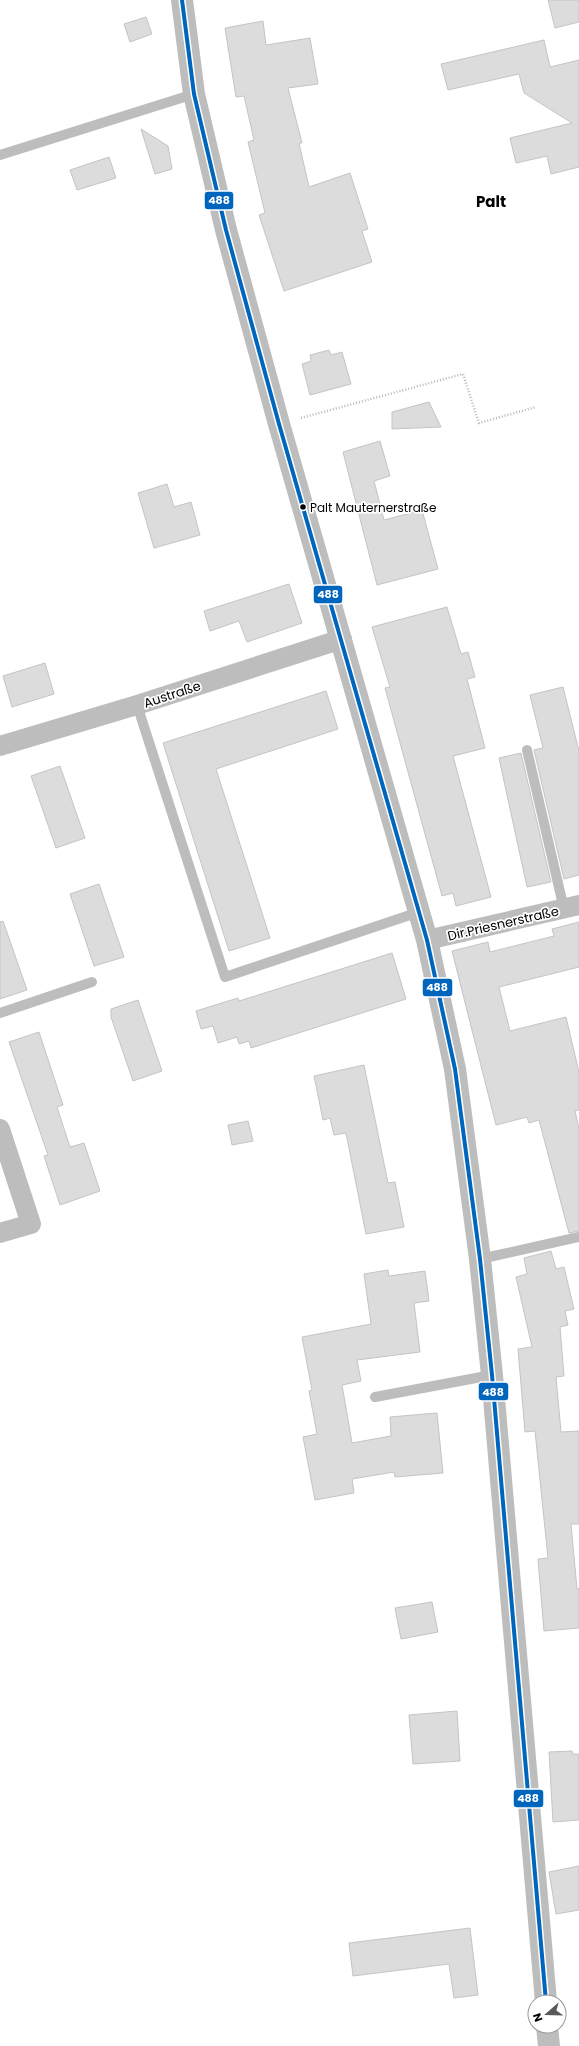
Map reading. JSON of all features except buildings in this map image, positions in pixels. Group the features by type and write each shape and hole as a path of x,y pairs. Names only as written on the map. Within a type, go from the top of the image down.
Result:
{"street":[{"path":"182,0 194,94 226,230 279,424 342,639 427,940 455,1069 480,1259 492,1375 545,1994"},
{"name":"Austraße","path":"0,746 137,705 342,639"},
{"name":"Dir.Priesnerstraße","path":"427,940 572,907"},
{"path":"0,1129 31,1224 0,1234"},
{"path":"548,2034 549,2046"}],"lane":[{"path":"0,155 194,94"},
{"path":"137,705 225,977 419,912"},
{"path":"527,750 572,907"},
{"path":"0,1013 92,982"},
{"path":"480,1259 579,1236"},
{"path":"375,1397 492,1375"}],"path":[{"path":"279,424 463,374 478,423 536,407"}],"transit line":[{"name":"488","path":"182,0 194,94 226,230 279,424 427,940 455,1069 480,1259 492,1375 545,1994"}],"place":[{"name":"Palt Mauternerstraße","path":"303,507"}],"district":[{"name":"Palt","path":"491,202"}]}
